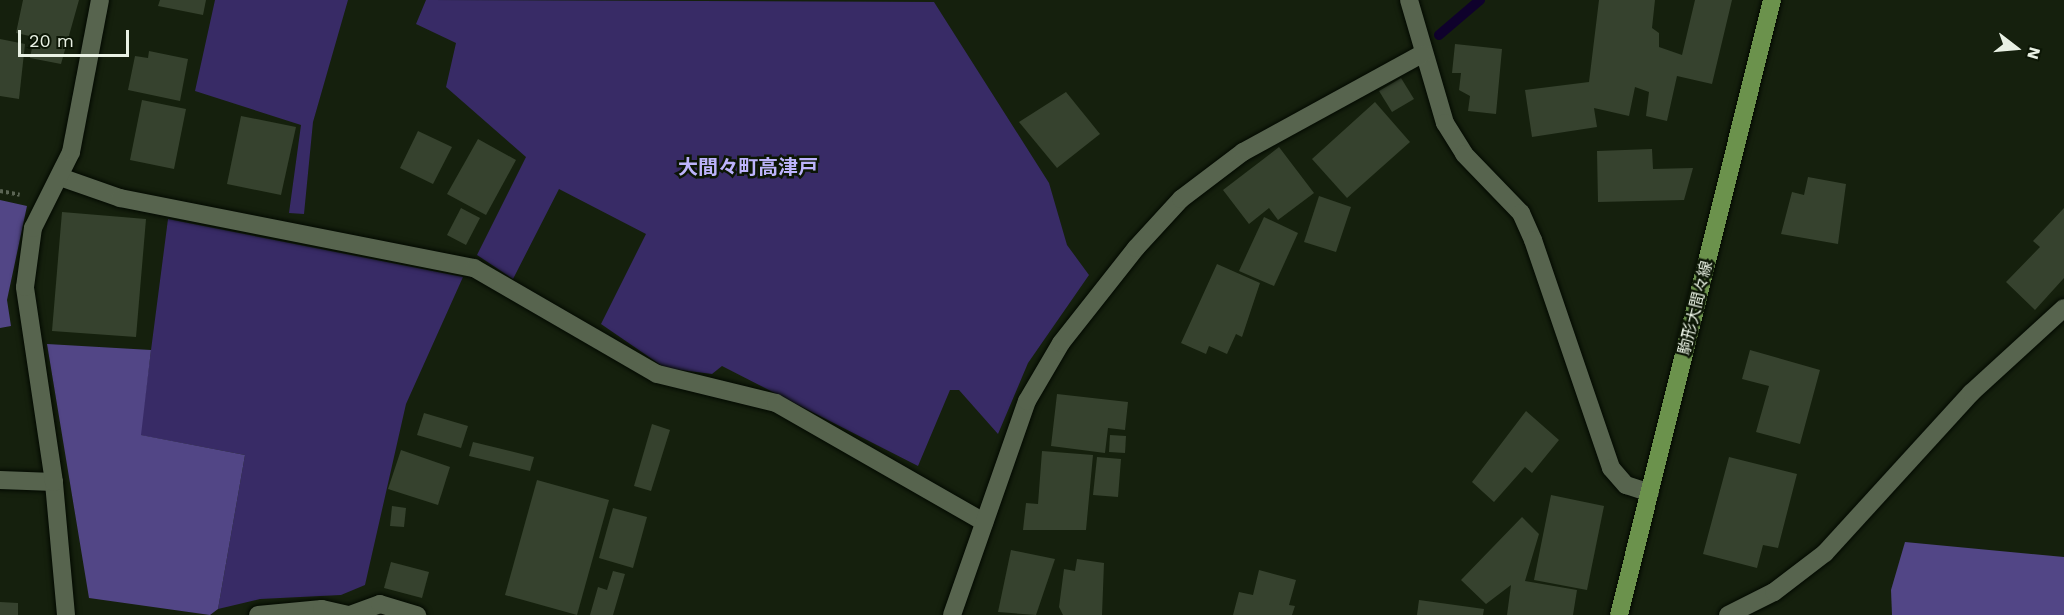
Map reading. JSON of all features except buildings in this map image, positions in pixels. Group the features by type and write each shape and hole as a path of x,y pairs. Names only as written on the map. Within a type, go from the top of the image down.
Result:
{"main road":[{"name":"駒形大間々線","path":"1619,615 1772,0"}],"street":[{"path":"66,615 54,482 26,287 33,228 60,177 81,113 100,0"},
{"path":"1409,0 1422,54 1444,123 1464,154 1521,213 1529,231 1611,468 1626,485 1650,492"},
{"path":"952,615 1027,401 1061,343 1181,199 1243,152 1422,54"},
{"path":"60,177 120,198 474,268 657,374 776,403 984,522"},
{"path":"1728,615 1774,592 1825,553 1971,393 2064,308"},
{"path":"0,480 54,482"},
{"path":"258,615 322,609 349,615 380,604 417,615"}],"shaded area":[{"path":"215,0 348,0 313,122 304,214 289,213 301,125 195,91"},
{"path":"426,0 934,2 1049,183 1067,245 1089,275 1028,363 998,434 959,390 950,390 918,466 722,366 712,374 665,368 601,324 646,234 559,189 513,279 477,255 526,157 446,87 456,43 416,24"},
{"path":"0,200 27,206 7,300 11,326 0,328"},
{"path":"168,219 463,277 406,404 365,585 341,595 260,599 218,609 245,455 140,435"},
{"path":"47,344 151,350 141,435 245,455 218,609 210,615 89,598"},
{"path":"1905,542 2064,557 2064,615 1892,615 1891,590"}],"waterway":[{"path":"1439,35 1480,0"}],"district":[{"name":"大間々町高津戸","path":"748,167"}]}
